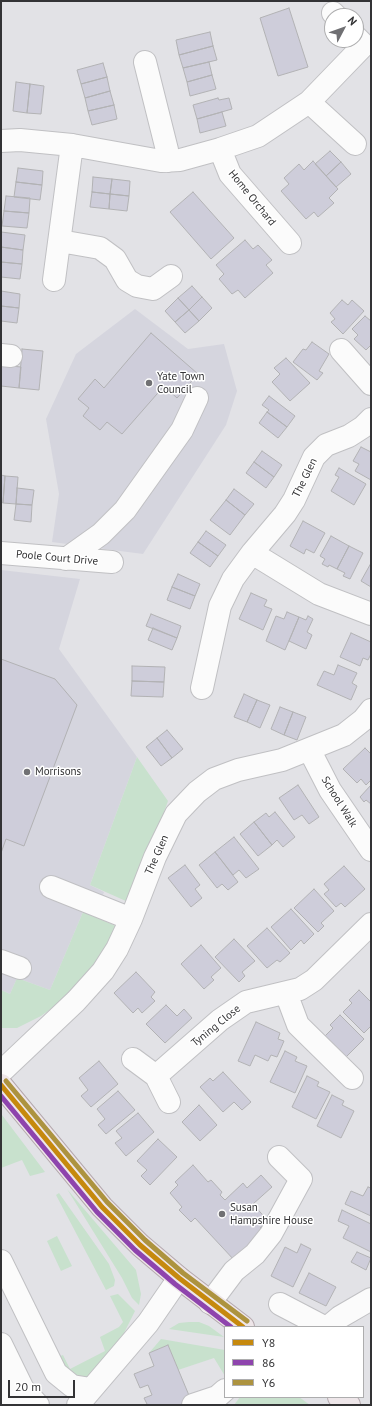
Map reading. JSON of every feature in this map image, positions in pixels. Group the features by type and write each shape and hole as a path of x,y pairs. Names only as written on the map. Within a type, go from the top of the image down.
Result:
{"main road":[{"path":"1,1086 102,1207 140,1245 179,1278 242,1326"}],"street":[{"path":"1,140 20,140 72,145 168,161 180,160 220,149 258,136 309,102 361,48"},
{"path":"145,62 167,150 168,161"},
{"path":"309,102 356,144"},
{"path":"54,280 72,145"},
{"name":"Home Orchard","path":"220,149 230,174 290,243"},
{"path":"60,241 100,248 116,259 127,280 137,286 153,289 171,276"},
{"path":"341,350 371,384"},
{"path":"66,560 101,534 125,510 182,430 197,398"},
{"name":"The Glen","path":"202,688 220,606 233,579 252,553 288,510 314,457 326,444 349,436 363,427 371,419"},
{"name":"Poole Court Drive","path":"1,553 66,560 112,562"},
{"path":"252,553 319,594 371,614"},
{"name":"The Glen","path":"1,1072 72,1006 90,986 117,949 132,919 155,857 176,814 197,792 214,779 238,770 282,760 310,751 344,735 363,720 371,710"},
{"name":"School Walk","path":"310,751 330,790 371,850"},
{"path":"51,887 132,919"},
{"name":"Tyning Close","path":"156,1076 220,1020 246,1002 300,989 314,980 371,924"},
{"path":"286,993 298,1025 352,1078"},
{"path":"133,1059 156,1076 169,1102"},
{"path":"210,1302 234,1271 255,1254 271,1234 301,1179 279,1157"},
{"path":"1,1261 56,1373 84,1397 106,1375 148,1324 179,1278"},
{"path":"329,1326 340,1317 371,1300"},
{"path":"280,1304 322,1326"},
{"path":"2,1346 4,1364 1,1382 12,1405"},
{"path":"2,1346 23,1389 38,1405"},
{"path":"193,1404 217,1397 224,1391"}],"shaded area":[{"path":"135,309 188,349 224,344 237,391 226,425 143,554 52,542 59,494 46,419 76,354"},
{"path":"1,570 80,579 59,649 137,757 90,885 104,892 96,916 83,912 50,990 17,978 10,994 1,990"}],"green space":[{"path":"137,757 168,801 141,875 128,902 90,885"},
{"path":"83,912 116,926 93,973 66,998 41,1016 17,1028 1,1028 1,990 10,994 17,978 50,990"},
{"path":"1,1114 45,1172 30,1176 22,1160 1,1168"},
{"path":"67,1189 136,1270 141,1294 139,1305 132,1298 122,1278"},
{"path":"59,1193 109,1264 115,1280 114,1286 106,1290 56,1195"},
{"path":"57,1236 72,1266 61,1271 47,1241"},
{"path":"118,1294 135,1311 119,1343 87,1379 70,1375 58,1357 63,1355 70,1369 105,1351 100,1337 119,1327 123,1322 110,1296"},
{"path":"199,1322 209,1326 224,1337 169,1329 179,1323"},
{"path":"161,1339 224,1350 224,1374 214,1358 178,1370 168,1345 149,1353"},
{"path":"239,1398 300,1398 310,1405 234,1405"}],"building":[{"path":"289,8 308,67 278,76 260,18"},
{"path":"210,32 213,46 179,55 176,40"},
{"path":"213,46 217,60 183,68 179,55"},
{"path":"209,62 212,75 187,82 183,68"},
{"path":"103,63 107,77 81,84 77,70"},
{"path":"212,75 216,89 190,96 187,82"},
{"path":"107,77 110,91 85,98 81,84"},
{"path":"16,82 30,84 27,113 13,111"},
{"path":"30,84 44,86 41,114 27,113"},
{"path":"110,91 114,105 88,111 85,98"},
{"path":"218,98 219,100 229,98 232,109 197,119 193,105"},
{"path":"114,105 117,119 92,125 88,111"},
{"path":"222,112 226,126 200,133 197,119"},
{"path":"330,151 341,162 326,176 315,164"},
{"path":"313,161 338,189 329,198 334,203 318,217 314,212 306,219 281,191 289,184 284,178 299,164 304,170"},
{"path":"341,162 351,174 336,187 326,176"},
{"path":"18,168 43,171 42,185 16,182"},
{"path":"93,177 112,179 110,194 92,192"},
{"path":"112,179 130,181 129,196 110,194"},
{"path":"16,182 42,185 40,200 14,197"},
{"path":"92,192 110,194 109,209 90,207"},
{"path":"193,192 234,238 211,259 170,212"},
{"path":"110,194 129,196 127,211 109,209"},
{"path":"6,196 30,198 29,213 4,211"},
{"path":"4,211 29,213 27,228 2,226"},
{"path":"1,232 25,235 23,250 1,247"},
{"path":"245,240 253,249 258,245 272,260 266,265 273,273 245,298 238,290 232,294 219,279 224,274 216,265"},
{"path":"1,247 23,250 22,264 1,262"},
{"path":"1,262 22,264 20,279 1,277"},
{"path":"192,286 202,297 189,310 178,298"},
{"path":"1,291 20,294 19,308 1,306"},
{"path":"202,297 212,308 199,321 189,310"},
{"path":"178,298 189,310 175,322 165,311"},
{"path":"342,300 348,305 352,300 364,311 343,334 331,322 335,319 330,313"},
{"path":"1,306 19,308 17,323 1,321"},
{"path":"189,310 199,321 185,333 175,322"},
{"path":"365,316 371,321 371,345 366,350 354,339 358,335 352,329"},
{"name":"Yate Town Council","path":"151,333 198,374 177,398 164,386 122,434 107,422 100,430 83,416 89,408 78,399 95,379 104,388"},
{"path":"312,342 329,354 319,371 323,373 317,380 293,362 303,349 306,350"},
{"path":"22,349 43,351 39,390 19,388"},
{"path":"286,358 310,383 290,401 272,382 280,374 274,368"},
{"path":"1,365 21,367 19,388 1,386"},
{"path":"269,396 295,416 287,427 267,412 269,410 262,405"},
{"path":"267,412 287,427 278,438 259,423"},
{"path":"361,447 371,452 371,480 355,471 359,464 353,461"},
{"path":"262,451 282,465 274,477 254,462"},
{"path":"254,462 274,477 266,488 246,473"},
{"path":"339,468 366,484 354,505 331,491 339,477 335,475"},
{"path":"1,475 5,476 3,503 1,502"},
{"path":"5,476 18,477 16,504 3,503"},
{"path":"17,488 34,490 32,505 16,504"},
{"path":"234,489 254,504 245,515 226,500"},
{"path":"226,500 245,515 230,535 210,520"},
{"path":"16,504 32,505 31,522 14,520"},
{"path":"303,521 325,533 314,553 306,549 304,554 290,546"},
{"path":"206,531 226,545 218,556 198,542"},
{"path":"331,536 349,546 337,569 329,565 328,567 322,564 325,559 320,556"},
{"path":"198,542 218,556 210,567 190,553"},
{"path":"349,546 363,553 350,579 343,576 345,573 337,569"},
{"path":"371,563 371,587 361,581"},
{"path":"178,574 200,584 195,596 172,587"},
{"path":"172,587 195,596 190,609 167,600"},
{"path":"251,593 267,600 264,606 272,609 263,630 239,619"},
{"path":"287,612 299,617 285,650 266,641 276,616 284,619"},
{"path":"151,614 181,626 177,638 146,626"},
{"path":"308,616 313,619 307,632 312,635 306,649 289,641 299,617 306,620"},
{"path":"153,628 177,638 172,650 148,640"},
{"path":"351,633 371,642 371,654 368,660 363,658 360,666 340,657"},
{"name":"Morrisons","path":"1,659 55,679 77,705 24,846 6,839 1,853"},
{"path":"338,665 357,673 352,683 357,686 351,700 317,685 324,671 334,675"},
{"path":"132,666 165,667 164,682 132,681"},
{"path":"132,681 164,682 163,697 131,696"},
{"path":"244,694 257,700 247,722 234,717"},
{"path":"257,700 270,705 260,728 247,722"},
{"path":"280,707 293,712 284,735 271,729"},
{"path":"293,712 306,717 297,740 284,735"},
{"path":"167,730 183,749 172,758 157,738"},
{"path":"157,738 172,758 161,766 146,747"},
{"path":"365,748 371,754 371,780 366,785 361,779 357,783 343,769"},
{"path":"298,785 319,817 309,824 302,815 294,820 279,798"},
{"path":"371,785 371,804 366,800 364,802 360,797"},
{"path":"275,812 295,837 283,847 277,840 272,845 254,822 266,813 269,817"},
{"path":"254,822 272,845 258,856 240,834"},
{"path":"234,837 259,869 246,878 239,870 233,875 215,852"},
{"path":"215,852 238,882 228,890 222,884 217,888 199,865"},
{"path":"185,865 200,885 195,889 202,898 191,907 168,878"},
{"path":"344,866 365,889 345,907 341,903 336,907 324,894 329,890 324,884"},
{"path":"314,889 334,911 321,923 324,926 318,932 294,908"},
{"path":"291,909 314,934 304,944 301,940 291,950 271,927"},
{"path":"267,928 290,953 280,962 277,960 267,968 247,946"},
{"path":"234,939 255,961 242,972 245,976 239,982 215,957"},
{"path":"201,945 221,968 211,977 214,980 204,989 181,964"},
{"path":"136,972 155,992 151,997 155,1001 142,1013 138,1008 133,1013 114,993"},
{"path":"359,990 371,1002 371,1026 364,1033 343,1012 352,1003 349,1000"},
{"path":"166,1005 177,1016 184,1009 192,1018 165,1043 146,1024"},
{"path":"340,1015 364,1039 345,1058 324,1037 333,1028 330,1025"},
{"path":"256,1022 280,1033 278,1039 284,1041 277,1057 271,1055 268,1061 255,1055 250,1066 238,1061"},
{"path":"285,1051 297,1057 295,1061 307,1066 295,1093 270,1082"},
{"path":"99,1061 118,1084 91,1107 81,1096 88,1090 79,1078"},
{"path":"223,1072 251,1102 242,1110 234,1102 223,1112 200,1087 210,1078 213,1081"},
{"path":"307,1076 319,1082 317,1086 330,1092 316,1119 292,1107"},
{"path":"118,1091 135,1110 106,1134 98,1125 105,1119 97,1109"},
{"path":"332,1095 344,1101 342,1105 354,1111 341,1138 317,1126"},
{"path":"199,1105 217,1125 200,1141 182,1122"},
{"path":"138,1113 154,1132 126,1156 115,1143 122,1138 116,1131"},
{"path":"158,1139 177,1157 150,1185 141,1176 147,1170 137,1161"},
{"name":"Susan Hampshire House","path":"193,1165 208,1182 211,1180 222,1192 220,1195 225,1200 243,1183 247,1188 261,1175 272,1187 253,1204 268,1221 260,1228 265,1233 235,1261 195,1218 191,1222 179,1210 182,1207 170,1193 178,1185 175,1182"},
{"path":"368,1187 371,1188 371,1216 345,1204 351,1191 363,1196"},
{"path":"342,1210 371,1224 371,1252 343,1238 349,1226 338,1221"},
{"path":"301,1244 311,1249 293,1287 271,1276 285,1247 297,1253"},
{"path":"357,1252 371,1258 366,1270 351,1262"},
{"path":"309,1273 336,1287 326,1306 299,1293"},
{"path":"168,1345 193,1405 145,1405 147,1404 144,1398 152,1395 148,1385 140,1388 134,1374 154,1366 149,1353"}],"transit line":[{"name":"Y6","path":"6,1081 107,1202 145,1240 183,1273 247,1321"},
{"name":"Y8","path":"1,1085 102,1207 140,1245 179,1278 242,1326"},
{"name":"86","path":"1,1096 97,1212 135,1250 175,1284 230,1326"}],"place":[{"name":"Yate Town Council","path":"149,383"},
{"name":"Morrisons","path":"27,772"},
{"name":"Susan Hampshire House","path":"222,1214"}]}
